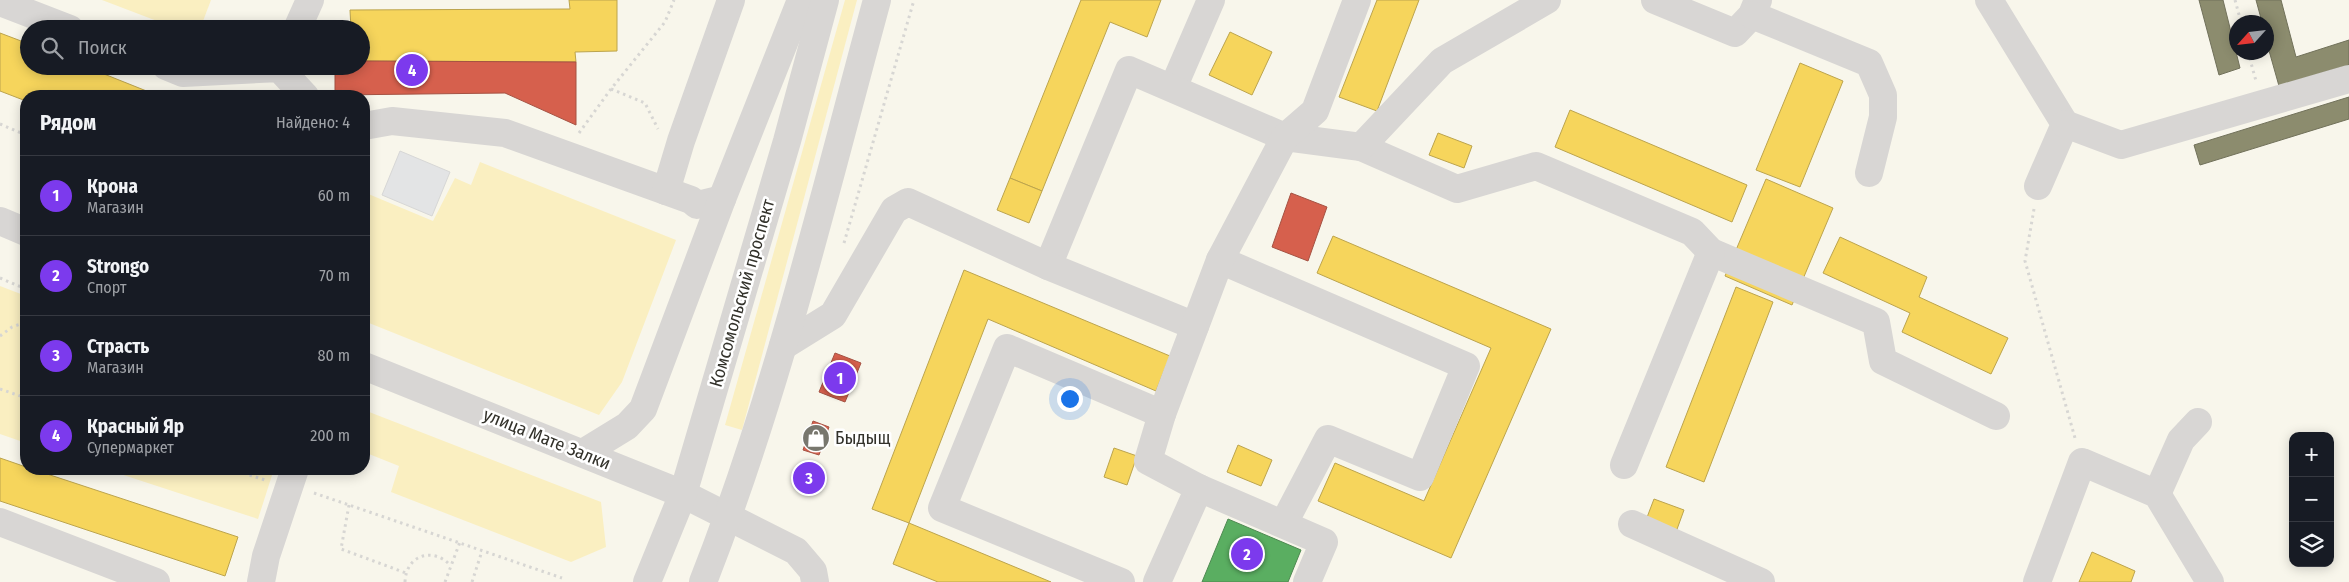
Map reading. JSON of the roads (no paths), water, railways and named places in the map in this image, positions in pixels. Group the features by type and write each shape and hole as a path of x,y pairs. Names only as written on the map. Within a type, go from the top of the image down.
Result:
{"main road":[{"path":"301,20 310,0"},
{"path":"666,190 731,0"},
{"path":"583,453 628,426 643,409 722,199 801,0"},
{"name":"Комсомольский проспект","path":"647,582 683,494 787,141 825,0"},
{"path":"703,582 728,519 782,346 877,0"},
{"path":"1173,88 1211,0"},
{"path":"1307,582 1324,542 1284,523 1199,488 1148,461 1162,414 1220,260 1285,137 1314,110 1357,0"},
{"path":"1361,148 1442,61 1547,0"},
{"path":"1655,0 1735,33 1755,7 1869,63 1883,94 1883,117 1869,173"},
{"path":"1989,0 2065,124 2121,145 2349,79"},
{"path":"0,2 47,20"},
{"path":"1048,266 1129,70 1285,137 1361,148 1457,189 1536,166 1692,232 1711,252 1876,322 1883,361 1996,416"},
{"path":"287,75 300,90"},
{"path":"370,125 392,121 505,132 666,190 691,200 698,205 722,199"},
{"path":"2038,186 2065,124"},
{"path":"782,346 833,315 894,210 908,202 1048,266 1195,326"},
{"path":"0,221 20,229"},
{"path":"1624,465 1711,252"},
{"path":"1220,260 1466,366 1420,477 1328,439 1284,523"},
{"path":"1121,582 942,508 1007,348 1162,414"},
{"name":"улица Мате Залки","path":"370,368 683,494 728,519 796,551 813,571 816,582"},
{"path":"2157,494 2181,440 2198,422"},
{"path":"2037,582 2082,462 2157,494 2210,582"},
{"path":"262,582 266,556 291,479"},
{"path":"1157,582 1199,488"},
{"path":"0,522 156,582"},
{"path":"1632,524 1727,575 1761,582"}],"place":[{"name":"Красный Яр","path":"412,70"},
{"name":"Крона","path":"840,378"},
{"name":"Быдыщ","path":"816,438"},
{"name":"Страсть","path":"809,478"},
{"name":"Strongo","path":"1247,554"}]}
